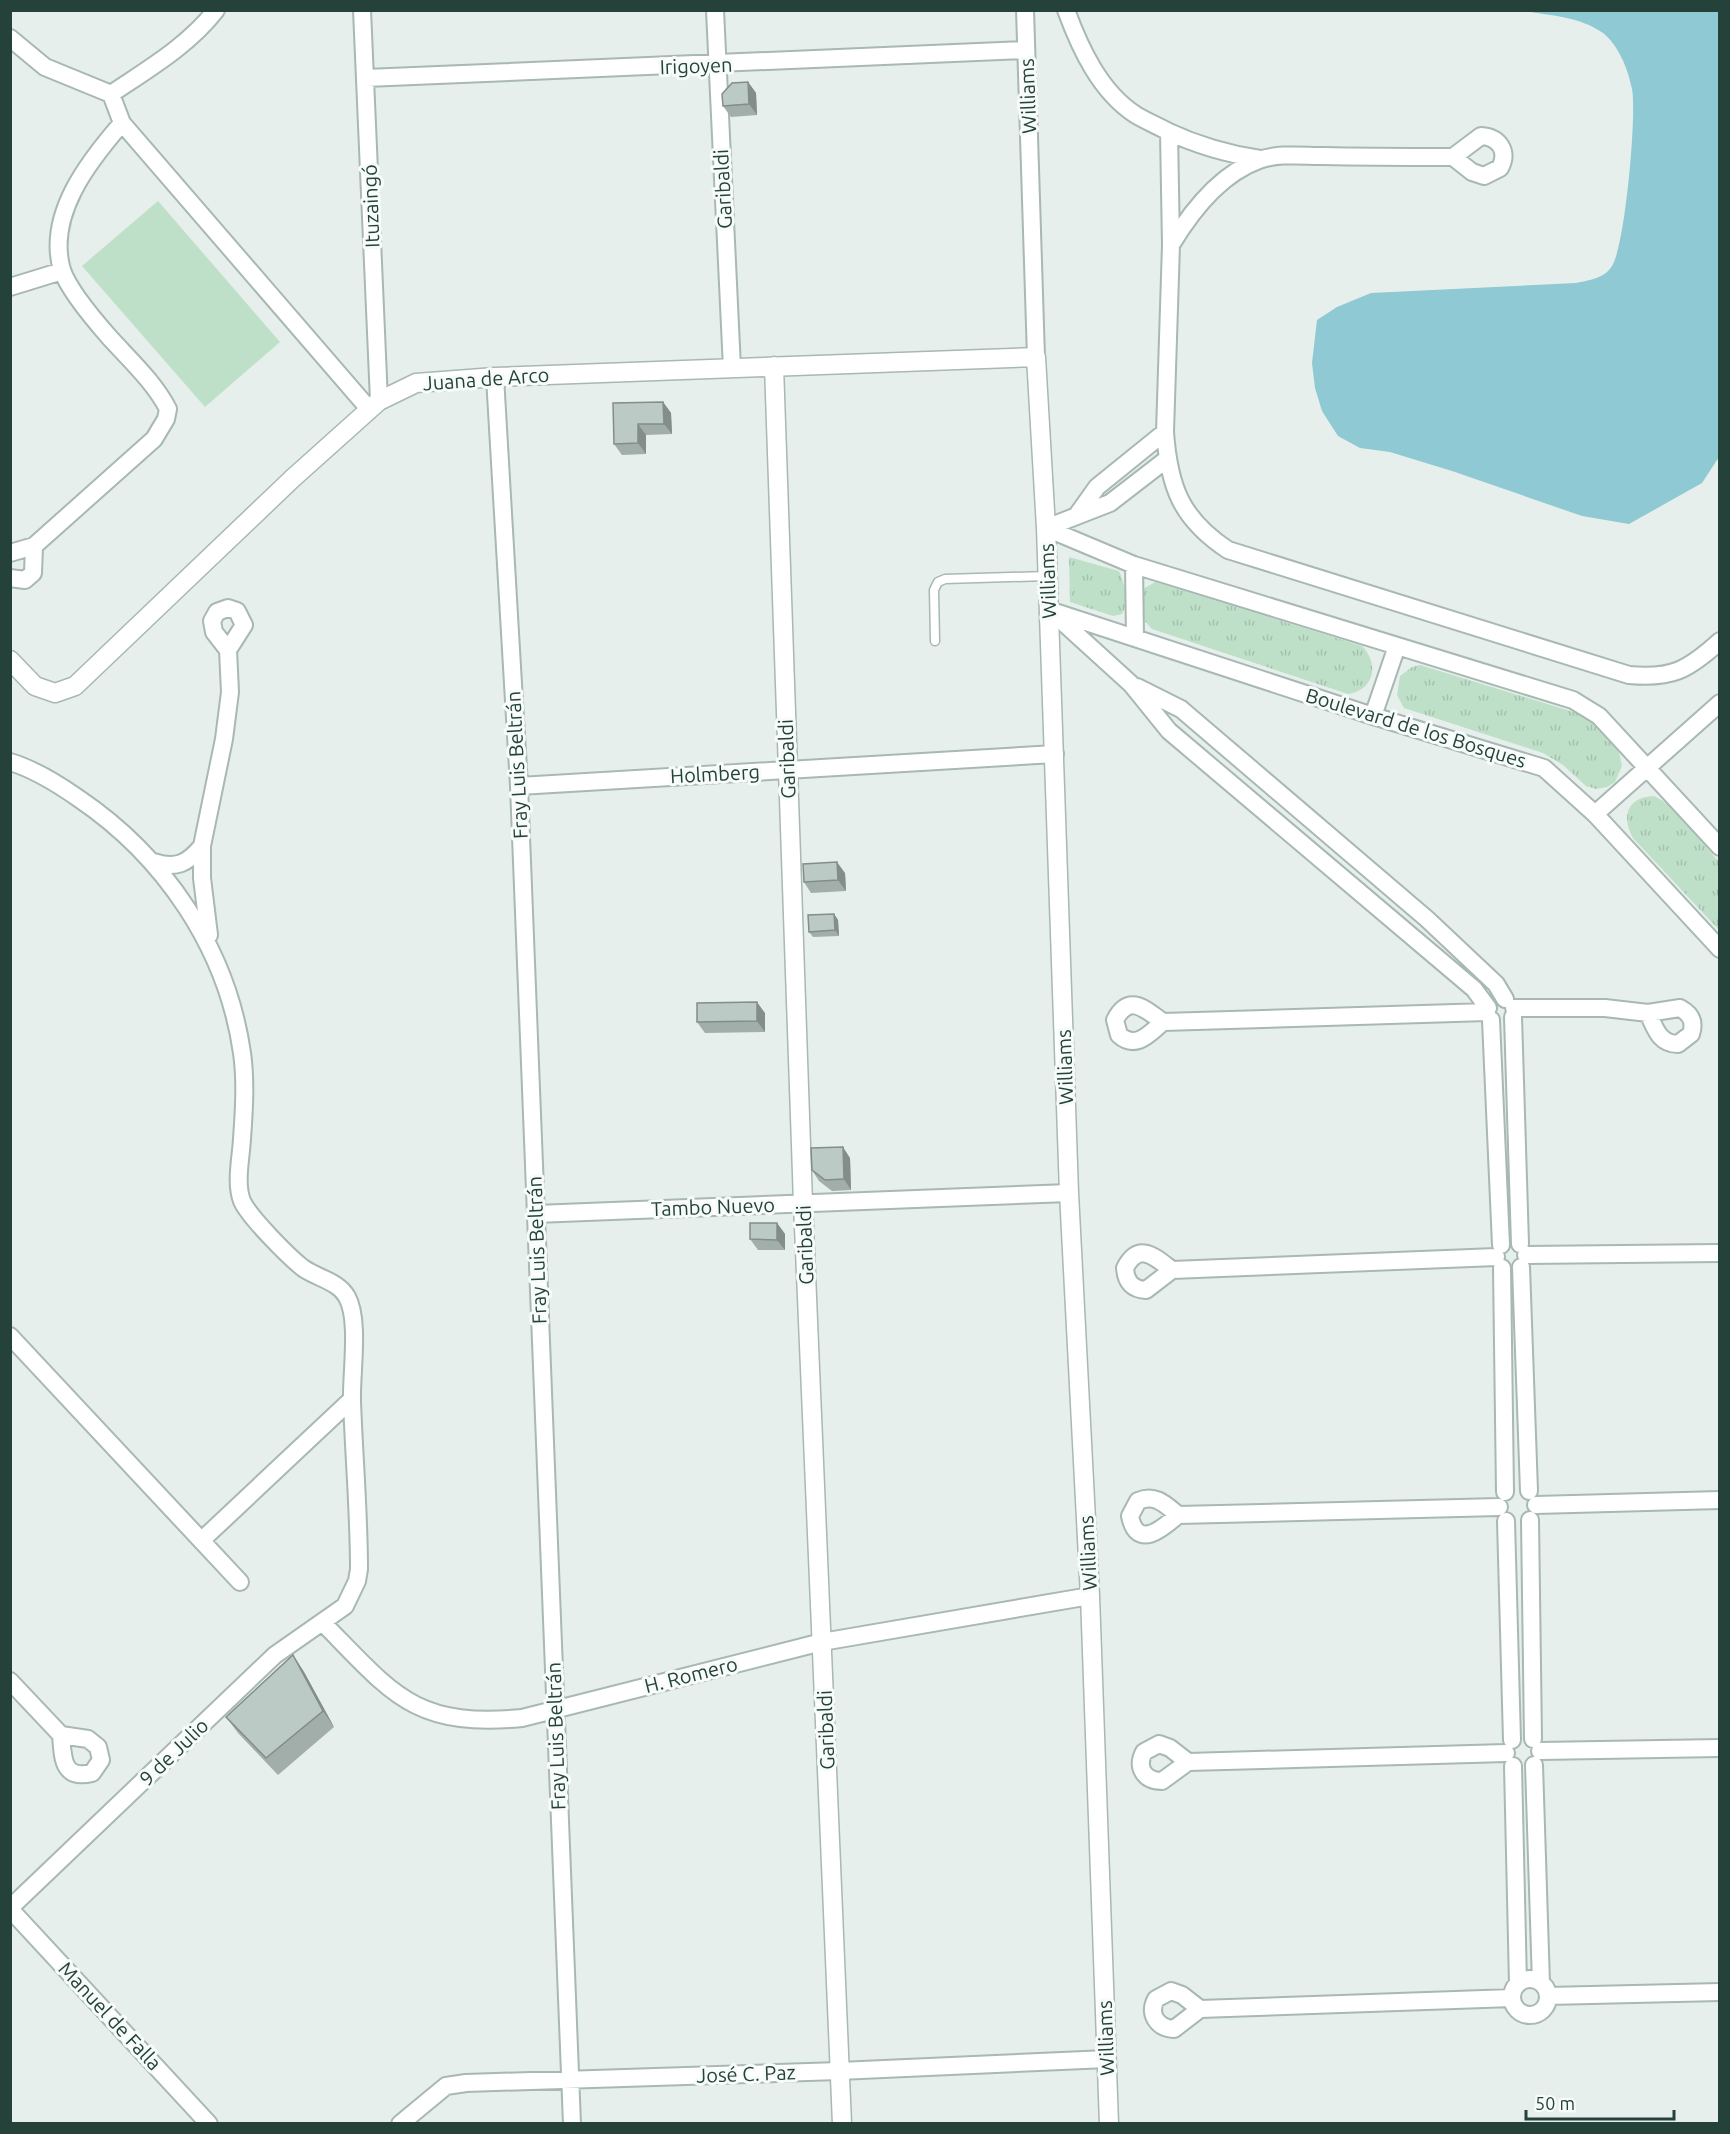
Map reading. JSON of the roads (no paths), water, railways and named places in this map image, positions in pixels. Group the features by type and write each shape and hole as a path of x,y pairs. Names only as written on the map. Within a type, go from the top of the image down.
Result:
{"street":[{"path":"111,94 168,56 202,28 216,10"},
{"name":"Ituzaingó","path":"362,10 366,78 374,405"},
{"name":"Garibaldi","path":"715,10 732,368"},
{"name":"Williams","path":"1025,10 1036,357 1046,528 1055,754 1069,1193 1090,1596 1109,2124"},
{"path":"1066,10 1090,65 1113,94 1134,114 1195,144 1224,153 1260,159 1288,156 1453,157"},
{"path":"10,38 45,67 111,94 122,123 374,405"},
{"name":"Irigoyen","path":"366,78 717,65 1026,50"},
{"path":"10,553 34,546 154,439 166,419 168,409 160,393 87,309 62,271 60,231 67,208 79,180 97,152 122,123"},
{"path":"1169,132 1171,245 1165,432 1167,459 1176,494 1190,517 1207,536 1228,550 1629,675 1652,677 1674,674 1694,664 1719,641"},
{"path":"1171,245 1188,217 1215,188 1233,173 1260,159"},
{"path":"10,287 62,271"},
{"name":"Juana de Arco","path":"10,660 35,686 55,693 75,686 293,478 374,405 416,383 495,377 1036,357"},
{"name":"Garibaldi","path":"774,366 803,1203 842,2124"},
{"name":"Fray Luis Beltrán","path":"495,377 519,786 572,2124"},
{"path":"1077,515 1097,487 1165,432"},
{"path":"1046,528 1110,503 1167,459"},
{"path":"1046,528 1134,564 1573,700 1599,716 1719,848"},
{"path":"10,578 25,580 33,573 34,546"},
{"path":"1134,564 1135,638"},
{"path":"1049,610 1131,684 1169,731 1474,988 1489,1013 1503,1024 1510,1008"},
{"name":"Boulevard de los Bosques","path":"1049,610 1373,716 1544,768 1595,814 1719,950"},
{"path":"1373,716 1397,646"},
{"path":"214,959 205,910 202,846 224,739 230,692 228,650"},
{"path":"1131,684 1181,709 1427,919 1496,984 1510,1008 1532,1505 1536,1752 1544,1989 1544,2008 1534,2014 1522,2013 1514,2004 1499,1257 1489,1013 1497,999 1510,1008 1605,1008 1648,1014"},
{"path":"1595,814 1719,703"},
{"name":"Holmberg","path":"519,786 1055,754"},
{"path":"10,762 64,788 105,816 154,862 195,919 214,959 233,1014 242,1053 244,1090 239,1185 242,1201 253,1218 303,1268 338,1287 347,1297 352,1313 352,1400 203,1539"},
{"path":"154,862 171,867 180,865 202,846"},
{"path":"1162,1022 1489,1013"},
{"name":"Tambo Nuevo","path":"536,1214 1069,1193"},
{"path":"1499,1257 1510,1241 1522,1255 1719,1253"},
{"path":"1172,1270 1499,1257 1512,1271 1522,1255"},
{"path":"10,1336 203,1539 240,1582"},
{"name":"9 de Julio","path":"10,1909 275,1655 345,1606 357,1581 359,1569 352,1400"},
{"path":"1503,1507 1517,1487 1532,1505"},
{"path":"1532,1505 1719,1500"},
{"path":"1503,1507 1518,1525 1532,1505"},
{"path":"1178,1515 1503,1507"},
{"name":"H. Romero","path":"323,1623 389,1690 417,1707 465,1720 492,1720 522,1718 822,1642 1090,1596"},
{"path":"10,1681 62,1735"},
{"path":"1510,1753 1522,1735 1536,1752"},
{"path":"1536,1752 1719,1748"},
{"path":"1510,1753 1524,1769 1536,1752"},
{"path":"1188,1762 1510,1753"},
{"name":"Manuel de Falla","path":"10,1909 209,2124"},
{"path":"1200,2009 1515,1991 1529,1979 1544,1989 1719,1992"},
{"name":"José C. Paz","path":"400,2124 446,2086 1107,2058"}],"lane":[{"path":"935,641 934,590 938,582 945,579 1047,576"}],"water":[{"path":"1524,11 1719,11 1719,457 1702,483 1629,524 1582,516 1390,452 1360,448 1338,436 1322,411 1315,388 1312,363 1317,320 1337,307 1371,293 1576,283 1601,276 1612,266 1621,233 1631,151 1633,103 1628,74 1614,44 1603,33 1585,23"}]}
